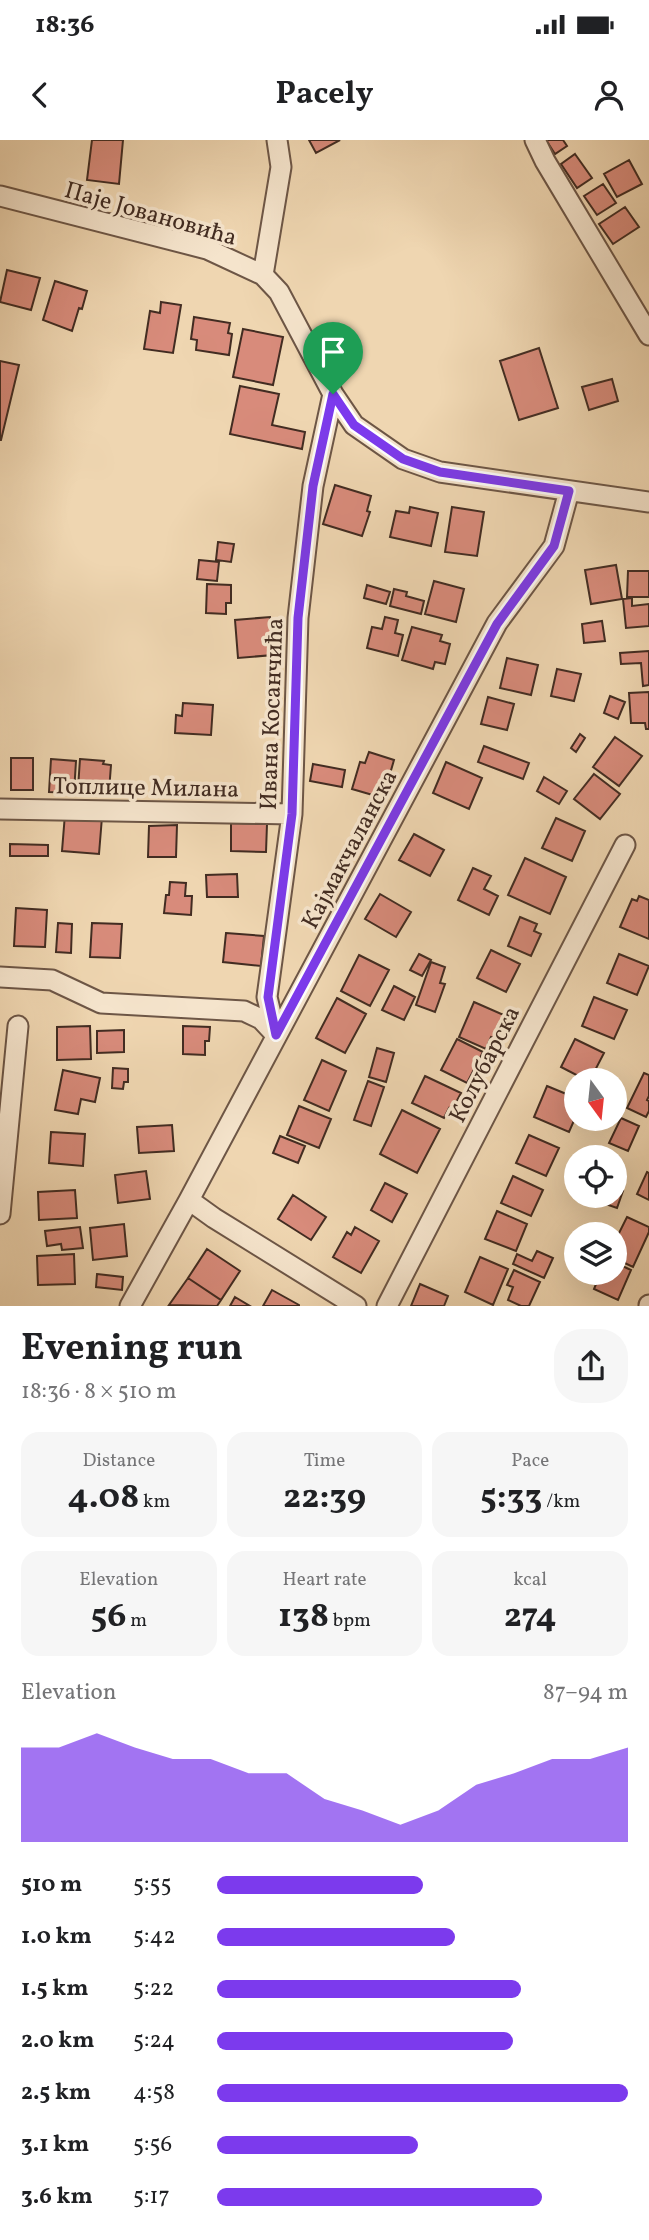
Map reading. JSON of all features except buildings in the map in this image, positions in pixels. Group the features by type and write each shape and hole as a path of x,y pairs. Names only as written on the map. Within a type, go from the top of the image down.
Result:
{"street":[{"path":"264,275 281,167 277,140"},
{"path":"535,140 649,335"},
{"name":"Паје Јовановића","path":"0,196 207,249 264,275 279,292 333,394 354,425 403,459 440,472 649,502"},
{"name":"Ивана Косанчића","path":"276,1035 268,997 292,814 298,618 313,486 333,394"},
{"name":"Кајмакчаланска","path":"130,1306 497,624 554,546 569,491"},
{"name":"Топлице Милана","path":"0,809 292,814"},
{"name":"Колубарска","path":"387,1306 625,845"},
{"path":"0,977 52,980 101,1003 244,1011 261,1019 276,1035"},
{"path":"0,1214 1,1174 18,1026"},
{"path":"188,1200 356,1306"}],"route":[{"path":"333,394 354,425 403,459 440,472 569,491 554,546 497,624 276,1035 268,997 292,814 298,618 313,486 333,394"}]}
